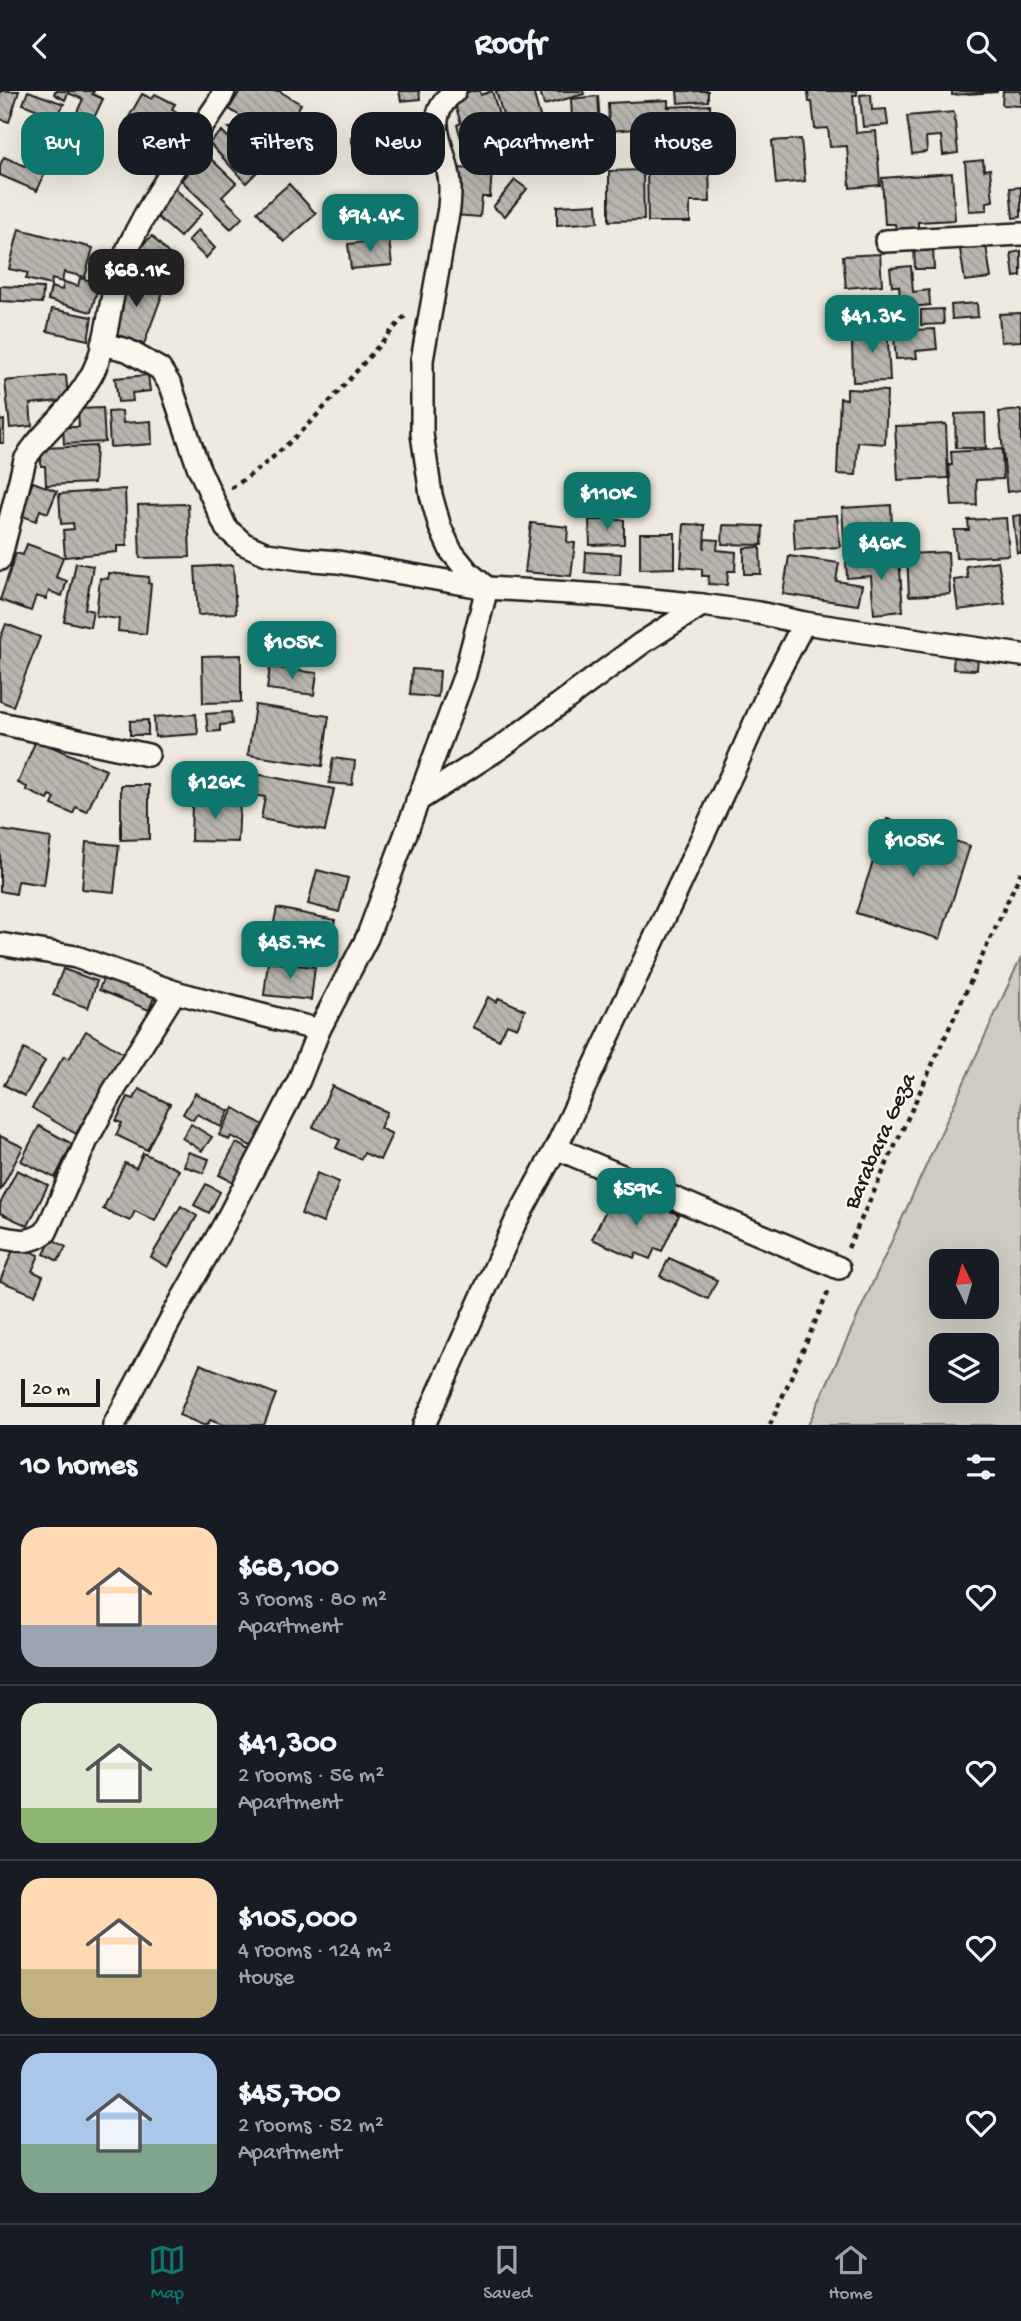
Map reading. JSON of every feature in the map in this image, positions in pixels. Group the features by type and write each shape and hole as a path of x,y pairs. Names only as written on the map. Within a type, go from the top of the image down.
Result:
{"street":[{"path":"0,559 25,460 32,448 74,401 92,374 121,265 132,241 224,91"},
{"path":"455,91 441,105 436,120 450,179 450,201 422,360 422,434 431,495 440,527 451,551 468,572 487,588"},
{"path":"886,241 1021,234"},
{"path":"102,344 127,350 160,369 171,386 198,466 226,528 244,544 267,554 338,562 487,588 702,605 1021,655"},
{"path":"114,1425 267,1143 299,1080 319,1030 367,938 465,674 487,588"},
{"path":"417,801 500,748 642,643 702,605"},
{"path":"424,1425 515,1223 556,1148 770,688 804,623"},
{"path":"0,723 148,755"},
{"path":"0,944 76,957 175,992 319,1030"},
{"path":"0,1237 16,1241 34,1240 46,1232 87,1140 114,1090 175,992"},
{"path":"556,1148 839,1268"}],"path":[{"path":"212,500 272,458 312,419 407,314"},
{"name":"Barabara Geza","path":"771,1425 839,1268 1021,872"}],"shaded area":[{"path":"1021,957 1021,1425 808,1425"}],"building":[{"path":"0,91 19,91 9,122 0,119"},
{"path":"28,91 64,104 60,111 62,112 43,112 23,104"},
{"path":"55,91 94,91 92,94 103,99 97,112 77,112 83,99 68,93 65,100 54,94"},
{"path":"240,91 279,91 301,104 296,112 234,112 229,109"},
{"path":"399,91 419,91 420,99 401,101"},
{"path":"480,91 481,95 492,91 498,112 459,112 459,117 454,102 465,98 464,93"},
{"path":"496,91 533,91 539,112 502,112"},
{"path":"540,91 583,91 584,94 544,105"},
{"path":"677,91 708,91 708,101 678,103"},
{"path":"808,91 857,91 857,95 853,95 856,133 876,131 880,185 850,188 847,146 830,147 828,128 815,129"},
{"path":"952,91 997,91 997,92 952,95"},
{"path":"1003,91 1021,91 1021,106 1002,105"},
{"path":"142,94 152,99 155,94 175,104 172,109 177,112 132,112"},
{"path":"871,94 872,110 886,109 888,125 863,127 860,95"},
{"path":"598,96 599,112 572,112 571,99"},
{"path":"668,100 668,107 710,105 710,112 630,112 630,129 616,130 616,112 608,112 608,103"},
{"path":"954,112 958,153 943,155 941,136 926,137 927,152 912,154 907,116"},
{"path":"222,131 227,136 227,162 213,147 213,139"},
{"path":"801,139 805,181 776,184 772,141"},
{"path":"4,157 21,164 21,175 44,175 37,191 0,175 0,165"},
{"path":"983,160 984,170 990,169 993,201 987,202 987,210 969,211 965,162"},
{"path":"213,161 236,183 222,197 243,217 231,229 181,180 186,175 213,175"},
{"path":"458,168 459,175 492,175 490,197 482,197 480,217 454,215"},
{"path":"630,170 630,175 643,175 644,220 609,221 609,175 616,175 616,171"},
{"path":"952,173 955,220 918,222 918,229 896,230 895,224 885,224 882,178"},
{"path":"239,175 254,175 246,183"},
{"path":"647,175 709,175 710,202 690,202 690,222 648,222"},
{"path":"515,180 527,189 505,216 493,207"},
{"path":"289,184 316,214 284,242 257,212"},
{"path":"1021,187 1021,217 1013,218 1010,188"},
{"path":"174,188 202,213 180,237 152,212"},
{"path":"597,204 598,222 557,225 557,206"},
{"path":"19,229 93,248 85,277 64,272 62,282 52,279 51,285 26,279 28,273 9,269"},
{"path":"198,230 215,248 206,258 188,241"},
{"path":"152,236 182,268 168,280 139,248"},
{"path":"389,239 392,265 351,269 348,244"},
{"path":"985,239 991,278 965,281 959,243"},
{"path":"914,248 933,248 934,269 915,269"},
{"path":"1021,251 1021,276 1014,277 1011,253"},
{"path":"880,254 882,285 846,288 843,256"},
{"path":"911,266 913,292 929,290 930,305 901,308 899,286 892,286 890,268"},
{"path":"128,273 165,287 144,344 107,331"},
{"path":"80,278 99,283 91,312 48,300 51,287 62,290 64,282 78,286"},
{"path":"0,286 43,288 42,303 0,301"},
{"path":"977,303 978,317 952,319 951,305"},
{"path":"52,309 92,317 88,340 47,331"},
{"path":"943,309 944,324 921,325 921,310"},
{"path":"1021,313 1021,341 1001,342 999,314"},
{"path":"913,314 915,330 935,329 937,349 916,351 917,358 896,359 892,316"},
{"path":"887,323 890,381 853,382 852,339 864,339 864,324"},
{"path":"66,375 68,400 30,404 32,426 10,428 5,381"},
{"path":"148,375 150,391 132,393 133,401 118,402 115,378"},
{"path":"847,389 887,391 885,444 858,442 856,475 837,474 840,398 847,399"},
{"path":"103,408 105,442 64,444 63,427 79,427 78,409"},
{"path":"1021,410 1021,490 1007,492 999,412"},
{"path":"122,411 123,423 151,421 152,444 110,447 108,412"},
{"path":"985,413 986,448 956,448 955,414"},
{"path":"4,420 4,443 0,443 0,421"},
{"path":"946,424 948,478 898,480 895,426"},
{"path":"96,446 94,483 46,485 45,466 41,466 41,448"},
{"path":"1002,449 1003,479 976,480 977,505 952,506 949,465 952,465 951,452"},
{"path":"33,482 57,491 48,513 40,510 36,521 20,515"},
{"path":"125,489 127,546 117,546 117,552 65,557 63,530 74,529 73,523 61,524 59,494"},
{"path":"188,504 190,557 140,558 138,505"},
{"path":"891,505 893,550 845,553 842,508"},
{"path":"837,515 840,547 795,550 793,518"},
{"path":"1021,515 1021,553 1017,553 1013,516"},
{"path":"1006,518 1009,555 956,558 954,530 969,530 968,520"},
{"path":"589,520 624,520 624,544 590,545"},
{"path":"531,523 568,527 567,542 575,543 571,576 525,572"},
{"path":"684,524 705,525 704,549 705,539 718,540 717,550 736,552 735,571 728,571 727,585 708,584 709,576 702,576 702,569 681,567"},
{"path":"723,525 763,526 762,545 722,544"},
{"path":"640,533 675,533 675,568 640,569"},
{"path":"27,544 63,557 56,577 67,581 62,596 49,591 46,599 36,596 31,611 0,600 16,553 23,555"},
{"path":"760,547 761,574 744,574 744,548"},
{"path":"586,552 621,554 620,575 585,573"},
{"path":"948,552 950,594 909,596 907,554"},
{"path":"789,556 839,563 836,581 862,585 858,605 783,594"},
{"path":"899,557 903,611 874,614 871,576 847,578 846,562"},
{"path":"998,561 1005,604 958,610 954,580 968,578 966,566"},
{"path":"76,563 93,566 85,609 93,611 90,627 64,621"},
{"path":"233,565 236,613 198,615 195,567"},
{"path":"109,573 149,577 148,583 151,584 146,634 118,631 119,619 96,616 100,578 108,579"},
{"path":"6,624 40,637 13,706 0,701 0,639"},
{"path":"954,654 978,656 977,670 953,669"},
{"path":"241,655 241,702 203,703 202,656"},
{"path":"270,667 317,673 314,695 267,689"},
{"path":"412,669 440,671 438,697 410,695"},
{"path":"255,705 329,716 322,766 248,755"},
{"path":"231,712 232,724 220,725 220,731 208,732 206,714"},
{"path":"196,714 198,734 155,737 154,717"},
{"path":"148,720 148,735 130,735 130,721"},
{"path":"36,740 106,770 87,812 76,807 73,814 52,805 55,798 50,796 48,800 26,790 27,787 18,783"},
{"path":"333,758 355,761 352,785 329,783"},
{"path":"256,774 334,789 325,831 261,819 265,797 252,795"},
{"path":"121,785 149,785 149,839 121,840"},
{"path":"192,800 240,801 238,842 191,841"},
{"path":"887,819 970,846 940,939 856,913"},
{"path":"0,830 51,838 44,885 18,881 16,894 0,891"},
{"path":"86,842 119,845 114,892 82,889"},
{"path":"317,870 348,878 339,912 308,904"},
{"path":"277,908 335,920 327,962 268,950"},
{"path":"268,962 315,967 311,1000 264,995"},
{"path":"63,969 97,981 88,1008 53,995"},
{"path":"105,973 156,993 149,1010 99,990"},
{"path":"488,997 496,1002 499,998 525,1010 517,1028 507,1024 499,1040 473,1027"},
{"path":"86,1031 129,1057 97,1108 93,1105 76,1134 32,1108 64,1056 69,1059"},
{"path":"24,1049 45,1061 25,1096 4,1085"},
{"path":"332,1086 387,1112 380,1128 392,1134 380,1160 364,1153 361,1159 336,1148 340,1140 313,1127"},
{"path":"139,1089 170,1104 147,1150 116,1135 122,1123 116,1121 128,1097 134,1099"},
{"path":"195,1093 229,1111 221,1127 197,1114 193,1120 183,1114"},
{"path":"234,1108 265,1126 253,1147 231,1136 229,1140 219,1135"},
{"path":"191,1124 212,1137 202,1151 182,1138"},
{"path":"39,1126 72,1144 55,1178 21,1161"},
{"path":"0,1136 23,1147 0,1191"},
{"path":"236,1143 252,1151 235,1183 219,1175"},
{"path":"188,1152 209,1159 204,1173 184,1166"},
{"path":"143,1153 179,1170 155,1221 135,1211 130,1221 103,1209 125,1163 136,1168"},
{"path":"17,1170 48,1185 28,1226 0,1213 0,1204"},
{"path":"317,1173 339,1182 323,1223 301,1214"},
{"path":"206,1184 220,1192 209,1213 194,1205"},
{"path":"619,1197 645,1209 649,1201 679,1215 662,1251 655,1248 650,1259 636,1253 634,1258 592,1239 608,1206 614,1208"},
{"path":"181,1206 197,1216 168,1267 151,1257"},
{"path":"52,1239 66,1247 58,1261 44,1254"},
{"path":"15,1245 39,1255 32,1271 43,1276 35,1295 0,1281"},
{"path":"669,1258 717,1280 708,1299 660,1276"},
{"path":"200,1364 276,1394 264,1425 223,1425 210,1420 207,1425 203,1425 179,1415"}]}
